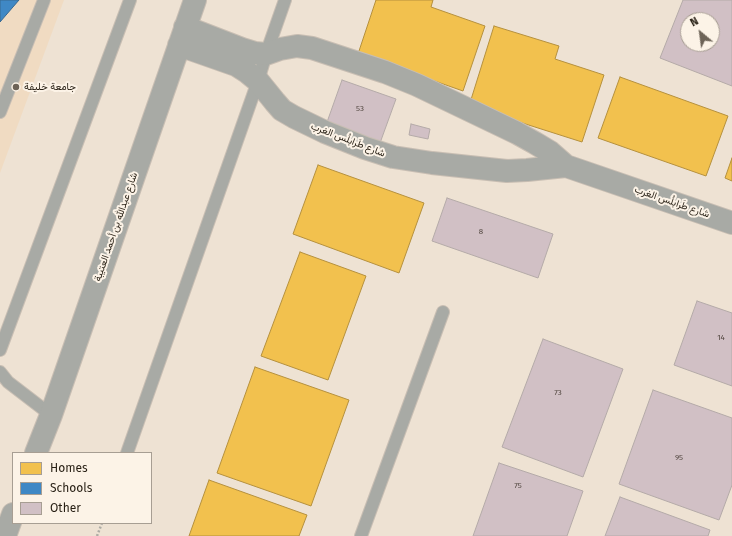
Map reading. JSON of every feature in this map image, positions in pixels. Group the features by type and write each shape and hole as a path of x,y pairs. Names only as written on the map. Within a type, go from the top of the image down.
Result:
{"street":[{"name":"شارع عبدالله بن أحمد العتيبة","path":"36,452 51,415 195,0"},
{"name":"شارع طَرابلُس الغرب","path":"182,36 255,53 266,54 280,49 297,46 312,48 392,75 417,85 523,137 550,152 566,166 732,223"},
{"name":"شارع طَرابلُس الغرب","path":"182,36 247,72 258,81 282,110 294,118 365,148 393,157 506,171 566,166"},
{"path":"5,536 12,517"}],"lane":[{"path":"0,112 44,0"},
{"path":"0,350 130,0"},
{"path":"126,452 258,81 285,0"},
{"path":"361,536 443,312"},
{"path":"0,372 8,382 51,415"}],"path":[{"path":"97,536 102,524"}],"shaded area":[{"name":"جامعة خليفة","path":"0,0 64,0 0,173"}],"building: Homes":[{"path":"376,0 433,0 431,7 485,26 463,91 358,54"},
{"path":"494,26 559,46 555,59 604,75 582,142 469,106"},
{"path":"620,77 728,116 706,176 598,138"},
{"path":"732,158 732,181 725,178"},
{"path":"318,165 424,203 399,273 293,234"},
{"path":"300,252 366,276 328,380 261,356"},
{"path":"255,367 349,400 311,506 217,473"},
{"path":"209,480 307,515 299,536 189,536"}],"building: Schools":[{"path":"0,0 19,0 0,22"}],"building: Other":[{"path":"683,0 732,0 732,86 660,58"},
{"path":"342,80 396,99 380,143 326,125"},
{"path":"411,124 430,129 428,139 409,135"},
{"path":"447,198 553,234 538,278 432,241"},
{"path":"697,301 732,313 732,386 674,365"},
{"path":"543,339 623,369 583,477 502,447"},
{"path":"653,390 732,418 732,485 719,520 619,484"},
{"path":"499,463 583,491 567,536 473,536"},
{"path":"620,497 710,530 708,536 605,536"}],"place":[{"name":"جامعة خليفة","path":"16,87"}]}
